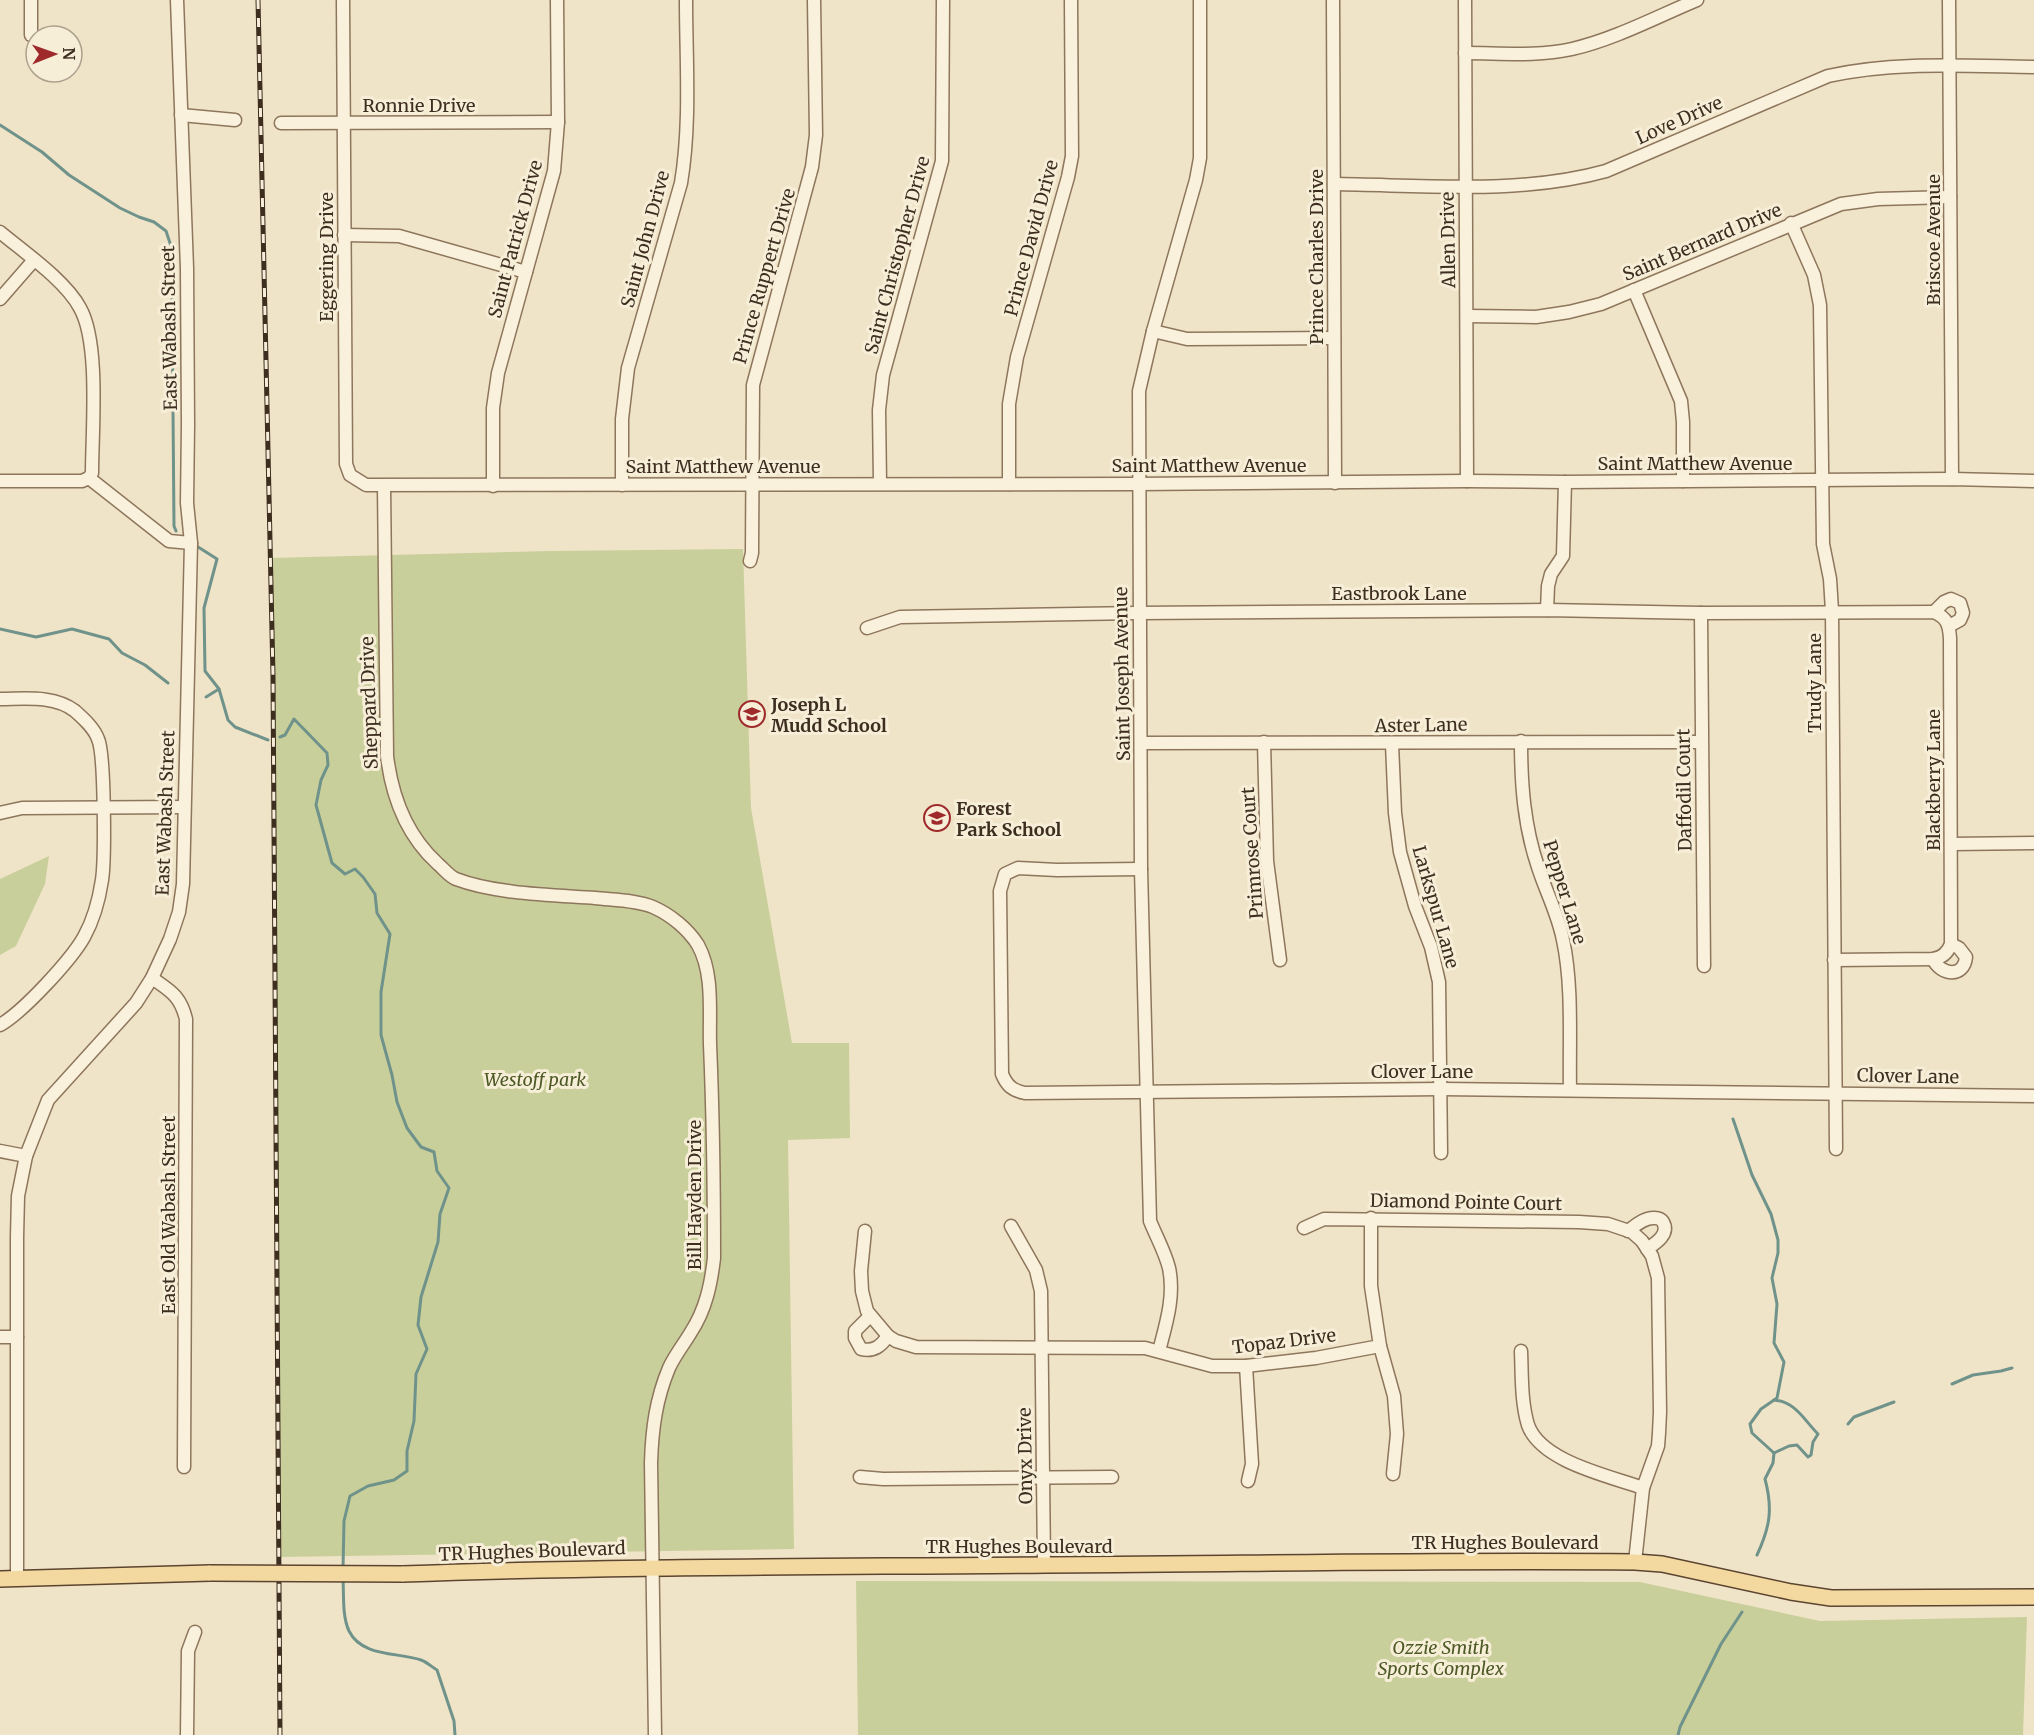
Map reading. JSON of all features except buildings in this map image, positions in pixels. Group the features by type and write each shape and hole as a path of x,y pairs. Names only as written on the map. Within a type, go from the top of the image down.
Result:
{"main road":[{"name":"TR Hughes Boulevard","path":"0,1579 210,1573 402,1574 653,1566 1044,1566 1377,1561 1635,1562 1680,1568 1791,1593 1831,1599 2034,1597"}],"street":[{"path":"31,0 31,24"},
{"name":"East Wabash Street","path":"17,1578 18,1196 26,1156 48,1100 136,1003 152,978 170,939 183,884 191,543 187,503 189,425 187,268 177,0"},
{"name":"Eggering Drive","path":"343,0 346,464 350,475 358,481 366,485 384,486"},
{"name":"Saint Patrick Drive","path":"493,486 493,408 498,374 554,171 558,122 557,0"},
{"name":"Saint John Drive","path":"622,485 622,419 628,368 681,183 684,164 686,0"},
{"name":"Prince Ruppert Drive","path":"750,561 752,553 753,385 812,167 816,135 814,0"},
{"name":"Saint Christopher Drive","path":"880,483 879,411 883,375 942,161 943,0"},
{"name":"Prince David Drive","path":"1009,484 1009,404 1012,382 1072,156 1071,0"},
{"name":"Saint Joseph Avenue","path":"1159,1351 1168,1315 1171,1282 1168,1266 1149,1221 1141,869 1138,613 1139,391 1200,158 1200,0"},
{"name":"Prince Charles Drive","path":"1333,0 1335,483"},
{"name":"Allen Drive","path":"1465,0 1467,481"},
{"path":"1465,53 1528,54 1570,50 1604,40 1697,0"},
{"name":"Briscoe Avenue","path":"1950,0 1952,479"},
{"name":"Love Drive","path":"1334,184 1535,185 1573,180 1606,171 1828,76 1856,70 1950,66 2034,67"},
{"path":"181,115 235,120"},
{"name":"Ronnie Drive","path":"281,123 558,122"},
{"name":"Saint Bernard Drive","path":"1467,316 1536,317 1601,304 1841,204 1878,199 1950,196"},
{"name":"Trudy Lane","path":"1791,223 1814,275 1820,305 1823,544 1830,579 1832,611 1836,1149"},
{"path":"0,232 64,287 81,308 89,333 92,370 92,473 89,478 82,481 0,481"},
{"path":"344,235 399,236 526,272"},
{"path":"0,299 34,260"},
{"path":"1634,290 1681,401 1683,481"},
{"path":"1153,331 1187,339 1335,338"},
{"path":"89,478 169,541 191,543"},
{"name":"Saint Matthew Avenue","path":"384,486 1952,479 2034,481"},
{"path":"1546,610 1551,574 1563,556 1565,482"},
{"name":"Sheppard Drive","path":"384,486 387,756 390,783 400,810 414,834 429,856 454,878 499,889 652,906"},
{"name":"Eastbrook Lane","path":"867,628 900,617 1138,613 1546,610 1832,611 1942,619"},
{"name":"Daffodil Court","path":"1701,612 1704,966"},
{"name":"Blackberry Lane","path":"1933,959 1935,964 1945,971 1953,973 1961,970 1966,957 1959,948 1949,948 1951,844 1942,619"},
{"path":"0,699 37,699 60,702 74,710 89,725 99,740 103,770 103,878 96,910 84,937 67,960 13,1018 0,1025"},
{"name":"Pepper Lane","path":"1521,741 1521,784 1527,829 1538,867 1556,914 1567,957 1570,1090"},
{"name":"Primrose Court","path":"1264,742 1267,861 1280,960"},
{"name":"Aster Lane","path":"1141,743 1701,742"},
{"name":"Larkspur Lane","path":"1392,744 1395,813 1400,852 1431,947 1439,982 1441,1153"},
{"path":"0,813 22,808 184,807"},
{"path":"1951,844 2034,843"},
{"name":"Clover Lane","path":"1141,869 1018,868 1005,874 1000,891 1002,1074 1007,1085 1016,1091 1025,1093 1441,1089 2034,1096"},
{"name":"Bill Hayden Drive","path":"652,906 672,918 688,933 705,960 708,991 714,1215 714,1258 705,1305 693,1330 670,1366 658,1396 652,1425 656,1735"},
{"path":"1834,960 1937,959 1949,948"},
{"name":"East Old Wabash Street","path":"152,978 177,997 186,1019 184,1467"},
{"path":"0,1151 26,1156"},
{"path":"1628,1231 1643,1221 1654,1217 1660,1219 1664,1223 1665,1231 1662,1237 1647,1249"},
{"path":"1371,1218 1371,1286 1380,1346 1394,1396 1397,1434 1394,1474"},
{"name":"Diamond Pointe Court","path":"1304,1228 1324,1219 1371,1218 1579,1222 1608,1224 1632,1232 1652,1256 1658,1278 1660,1412 1658,1446 1643,1488 1635,1562"},
{"name":"Onyx Drive","path":"1011,1226 1036,1270 1041,1291 1044,1566"},
{"name":"Topaz Drive","path":"865,1231 861,1281 870,1316 888,1336 916,1347 1145,1348 1212,1366 1246,1366 1316,1358 1380,1346"},
{"path":"870,1316 855,1330 855,1338 861,1349 871,1350 881,1345 888,1336"},
{"path":"0,1337 16,1337"},
{"path":"1521,1351 1522,1394 1529,1426 1541,1445 1554,1455 1569,1462 1643,1488"},
{"path":"1246,1366 1252,1464 1248,1482"},
{"path":"860,1477 883,1479 1112,1477"},
{"path":"187,1735 188,1651 195,1632"}],"green space":[{"name":"Westoff park","path":"743,549 751,808 792,1043 849,1043 850,1138 788,1140 794,1549 279,1557 270,558"},
{"path":"49,856 45,884 16,946 0,955 0,879"},
{"name":"Ozzie Smith Sports Complex","path":"856,1581 1640,1582 1820,1621 2027,1617 2023,1735 858,1735"}],"waterway":[{"path":"0,125 42,152 69,175 120,208 154,222 166,231 171,246 169,271 172,293 174,526 176,531"},
{"path":"195,545 217,559 204,608 205,671 219,689 228,720 235,727 268,740"},
{"path":"0,629 36,637 72,629 109,639 122,653 145,665 168,683"},
{"path":"206,697 219,689"},
{"path":"280,737 285,735 294,719 327,753 328,765 321,780 316,805 332,863 345,874 355,869 363,877 375,894 377,913 390,934 381,992 381,1035 397,1102 407,1128 421,1147 434,1152 437,1171 449,1188 440,1214 438,1242 421,1297 418,1325 427,1349 416,1374 414,1421 407,1451 407,1471 394,1480 368,1486 350,1496 344,1521 343,1569"},
{"path":"1733,1119 1752,1175 1771,1214 1778,1240 1778,1253 1772,1278 1777,1304 1774,1343 1784,1362 1777,1398 1761,1409 1750,1424 1752,1433 1774,1453 1773,1463 1765,1479 1769,1500 1769,1518 1757,1555"},
{"path":"1952,1384 1973,1375 2012,1368"},
{"path":"1774,1400 1782,1401 1794,1408 1818,1434 1813,1442 1811,1455 1808,1457 1797,1445 1774,1453"},
{"path":"1848,1424 1854,1417 1894,1402"},
{"path":"343,1579 345,1619 349,1631 362,1645 371,1649 421,1660 437,1670 454,1721 455,1735"},
{"path":"1678,1735 1721,1644 1742,1612"}],"railway":[{"path":"258,0 273,676 280,1735"}],"place":[{"name":"Joseph L Mudd School","path":"752,714"},
{"name":"Forest Park School","path":"937,818"}]}
